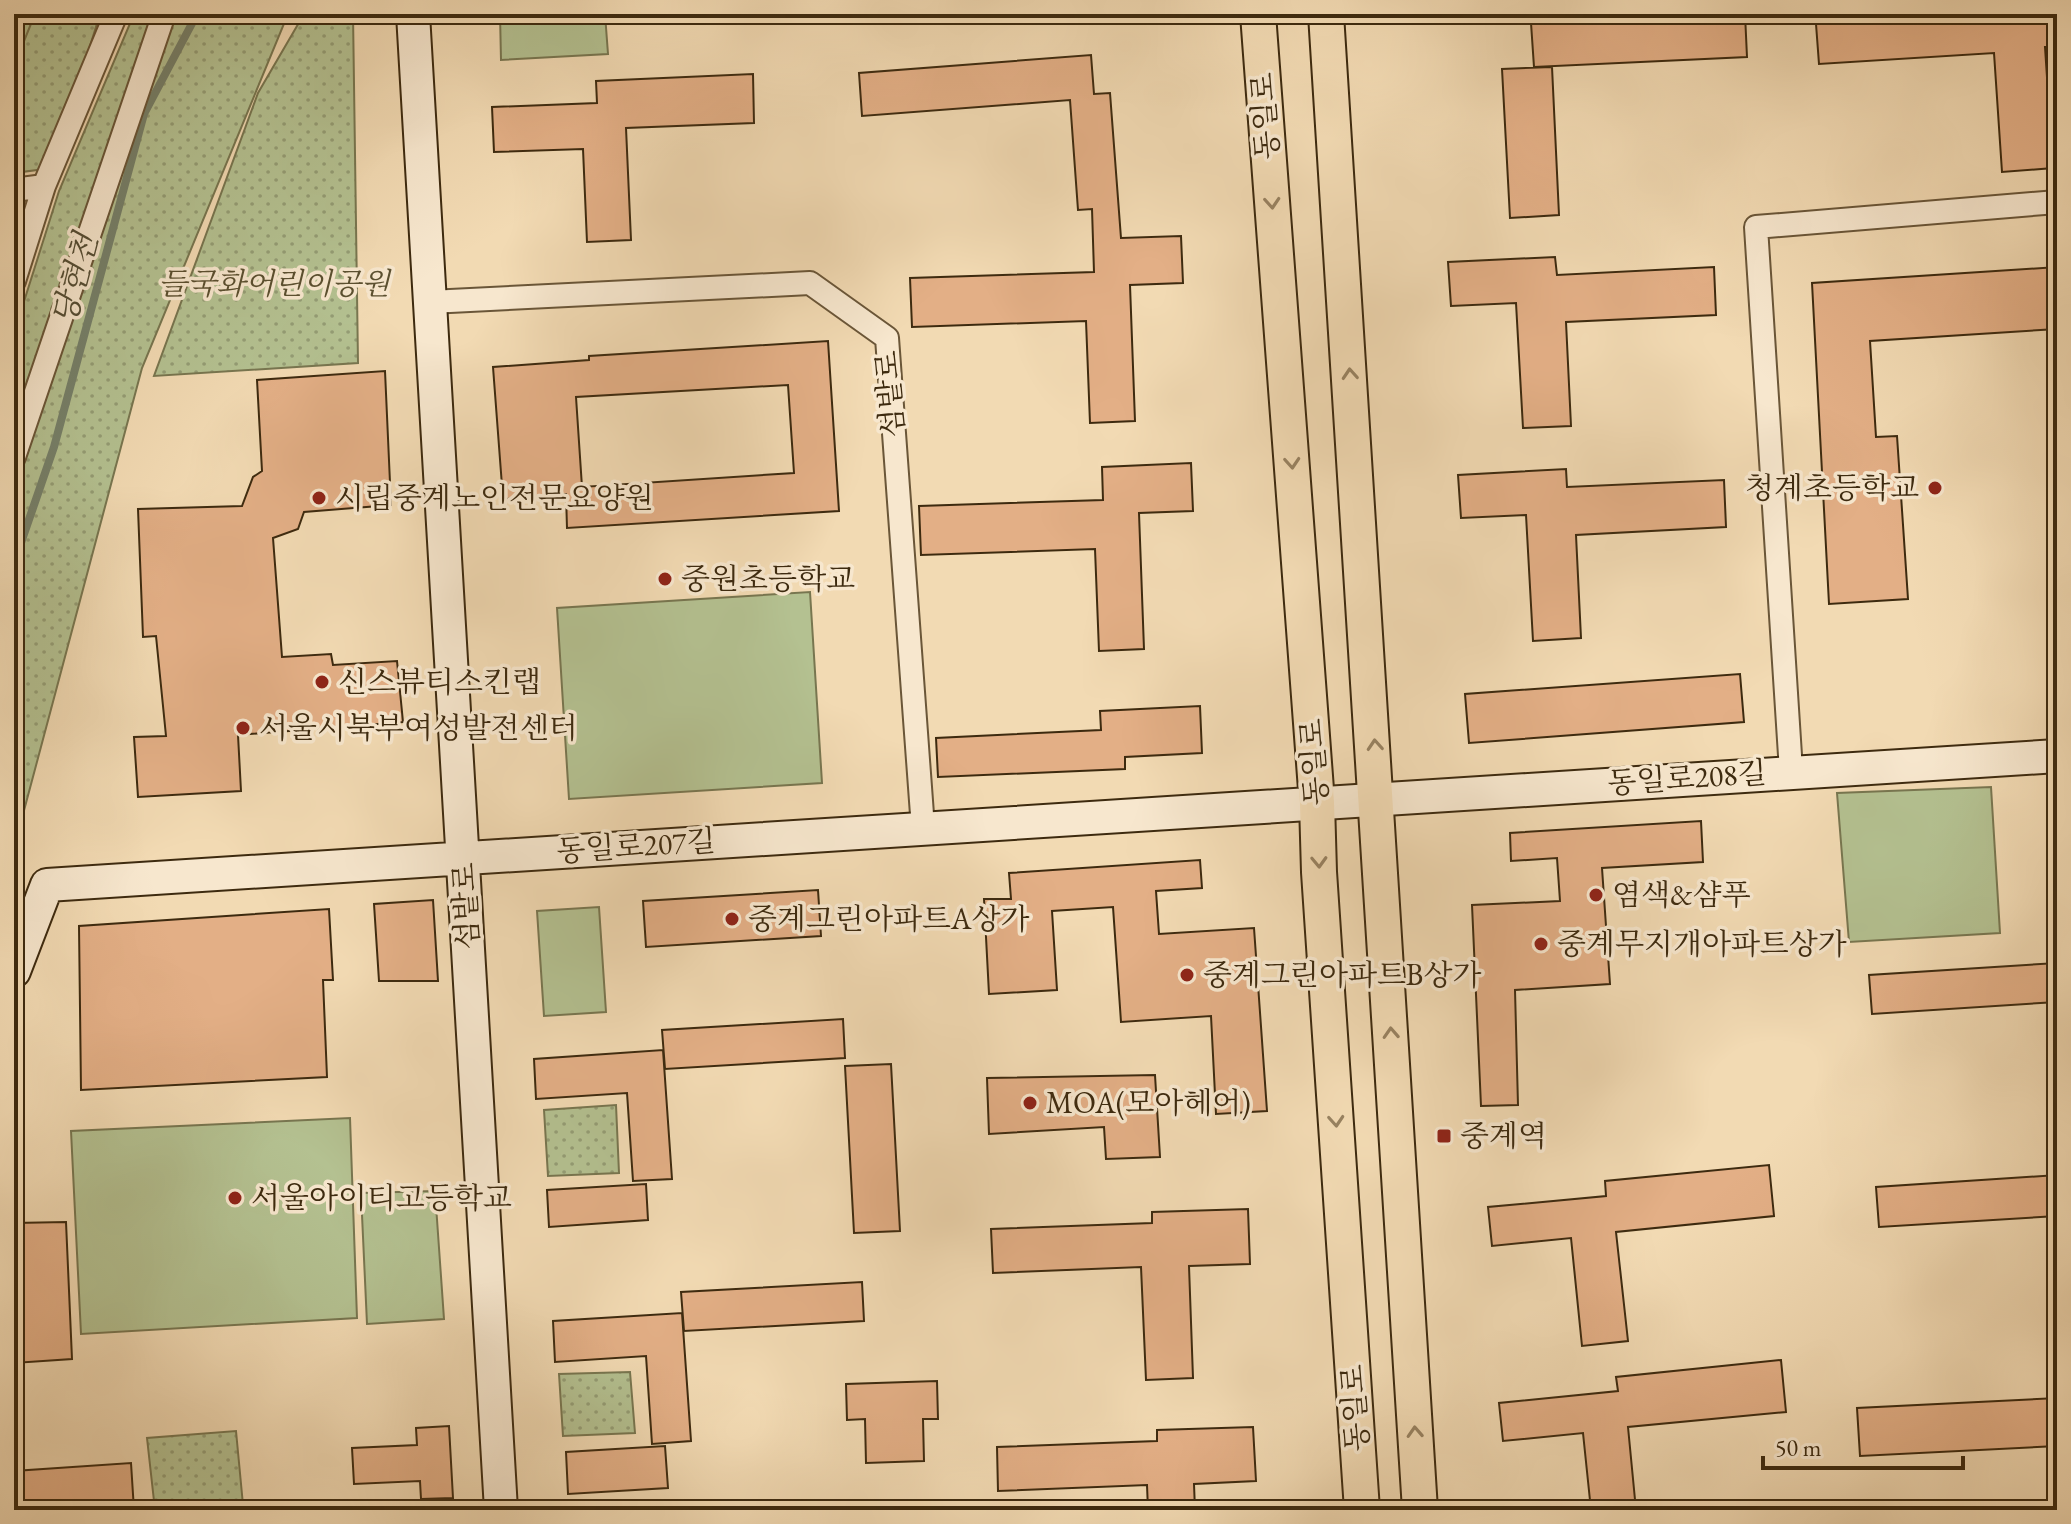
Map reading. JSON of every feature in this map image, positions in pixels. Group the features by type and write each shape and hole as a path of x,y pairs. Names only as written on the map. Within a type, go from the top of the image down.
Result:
{"main road":[{"name":"동일로","path":"1258,14 1317,803 1362,1510"},
{"name":"동일로","path":"1326,14 1378,799 1420,1510"}],"street":[{"path":"14,281 44,186 116,14"},
{"path":"14,457 164,14"},
{"name":"섬밭로","path":"413,14 501,1510"},
{"path":"14,190 44,186"},
{"path":"1791,771 1756,227 2057,202"},
{"name":"섬밭로","path":"430,302 810,283 887,338 923,828"},
{"name":"동일로208길","path":"1317,803 2057,756"},
{"name":"동일로207길","path":"14,971 47,885 1317,803"}],"green space":[{"path":"14,14 100,14 52,168 14,173"},
{"path":"14,14 35,14 22,46 14,42"},
{"path":"134,14 288,14 142,368 14,848 14,333 59,191"},
{"name":"들국화어린이공원","path":"304,14 353,14 358,363 154,376 258,93"},
{"path":"500,14 605,14 608,54 501,60"},
{"path":"810,592 822,783 569,799 557,608"},
{"path":"1991,787 2000,933 1849,942 1837,793"},
{"path":"599,907 606,1012 544,1016 537,911"},
{"path":"616,1105 619,1173 548,1176 544,1110"},
{"path":"350,1118 357,1318 81,1334 71,1131"},
{"path":"435,1191 444,1319 367,1324 361,1193"},
{"path":"630,1372 635,1433 563,1436 559,1374"},
{"path":"236,1431 243,1505 155,1510 147,1438"}],"building":[{"path":"1745,14 1747,57 1534,67 1531,23"},
{"path":"1970,14 2057,14 2057,47 2045,47 2053,168 2002,172 1994,53 1819,64 1816,24"},
{"path":"1091,55 1094,94 1110,93 1121,238 1181,236 1183,283 1130,285 1135,421 1090,423 1086,321 912,327 910,278 1094,272 1092,209 1078,210 1070,100 862,116 859,73"},
{"path":"1552,67 1559,215 1510,218 1502,69"},
{"path":"753,74 754,123 626,128 631,240 587,242 583,149 494,152 492,107 597,103 596,81"},
{"path":"1555,257 1557,275 1714,267 1716,315 1566,322 1571,426 1523,428 1516,303 1451,306 1448,262"},
{"path":"2057,267 2057,329 1870,341 1876,437 1897,436 1908,599 1829,604 1812,283"},
{"name":"중원초등학교","path":"828,341 839,511 567,528 566,494 503,499 493,367 589,360 589,356","holes":["788,385 794,473 582,487 576,397"]},
{"path":"385,371 391,505 304,512 298,529 273,538 282,657 331,654 333,665 397,661 403,722 238,735 241,791 138,797 134,737 166,736 156,636 143,637 138,509 242,506 253,477 262,471 257,380"},
{"path":"1191,463 1193,511 1139,513 1144,649 1099,651 1095,549 921,555 919,506 1103,500 1102,467"},
{"path":"1566,469 1567,487 1724,480 1726,527 1576,535 1581,638 1533,641 1526,515 1461,518 1458,475"},
{"path":"1740,674 1744,722 1469,743 1465,694"},
{"path":"1200,706 1202,753 1125,757 1125,769 938,777 936,738 1101,730 1100,711"},
{"name":"중계무지개아파트상가","path":"1701,821 1703,862 1602,868 1610,984 1515,990 1518,1105 1481,1106 1472,905 1560,901 1557,858 1511,861 1510,833"},
{"name":"중계그린아파트B상가","path":"1200,860 1202,888 1156,891 1159,934 1254,928 1267,1111 1216,1114 1211,1016 1121,1022 1113,907 1052,911 1057,990 989,994 984,899 1011,899 1009,873"},
{"name":"중계그린아파트A상가","path":"818,890 821,936 646,947 643,901"},
{"path":"433,900 438,981 379,981 374,904"},
{"path":"329,909 333,980 323,980 327,1077 81,1090 79,926"},
{"path":"2057,963 2057,1002 1872,1014 1869,975"},
{"path":"843,1019 845,1058 665,1069 662,1030"},
{"path":"663,1050 672,1179 633,1181 627,1093 536,1099 534,1059"},
{"path":"891,1064 900,1231 854,1233 845,1066"},
{"path":"1155,1075 1160,1157 1106,1159 1104,1127 989,1134 987,1078"},
{"path":"1769,1165 1774,1216 1616,1232 1628,1341 1582,1346 1571,1238 1492,1246 1488,1207 1606,1196 1605,1181"},
{"path":"2057,1175 2057,1216 1879,1227 1876,1187"},
{"path":"646,1184 648,1220 549,1227 547,1190"},
{"path":"1248,1209 1250,1264 1189,1266 1193,1378 1146,1380 1141,1267 993,1273 991,1229 1152,1223 1152,1212"},
{"path":"66,1222 72,1359 14,1363 14,1223"},
{"path":"862,1282 864,1321 684,1331 681,1292"},
{"path":"682,1313 691,1441 652,1444 646,1356 555,1362 553,1321"},
{"path":"1781,1360 1786,1412 1628,1427 1636,1510 1591,1510 1583,1433 1503,1441 1499,1403 1618,1391 1616,1377"},
{"path":"937,1381 938,1419 923,1419 924,1461 866,1463 865,1419 847,1420 846,1384"},
{"path":"2057,1398 2057,1446 1860,1456 1857,1408"},
{"path":"449,1426 453,1498 421,1499 420,1481 354,1484 352,1448 417,1445 416,1428"},
{"path":"1253,1427 1256,1481 1194,1484 1195,1510 1148,1510 1147,1485 998,1491 997,1447 1157,1441 1157,1430"},
{"path":"665,1446 668,1488 568,1494 566,1452"},
{"path":"131,1463 134,1510 14,1510 14,1471"}],"waterway":[{"name":"당현천","path":"14,563 54,447 144,114 197,14"}],"place":[{"name":"청계초등학교","path":"1935,488"},
{"name":"시립중계노인전문요양원","path":"319,498"},
{"name":"중원초등학교","path":"665,579"},
{"name":"신스뷰티스킨랩","path":"322,682"},
{"name":"서울시북부여성발전센터","path":"243,728"},
{"name":"염색&샴푸","path":"1596,895"},
{"name":"중계그린아파트A상가","path":"732,919"},
{"name":"중계무지개아파트상가","path":"1541,944"},
{"name":"중계그린아파트B상가","path":"1187,975"},
{"name":"MOA(모아헤어)","path":"1030,1103"},
{"name":"중계역","path":"1444,1136"},
{"name":"서울아이티고등학교","path":"235,1198"}]}
